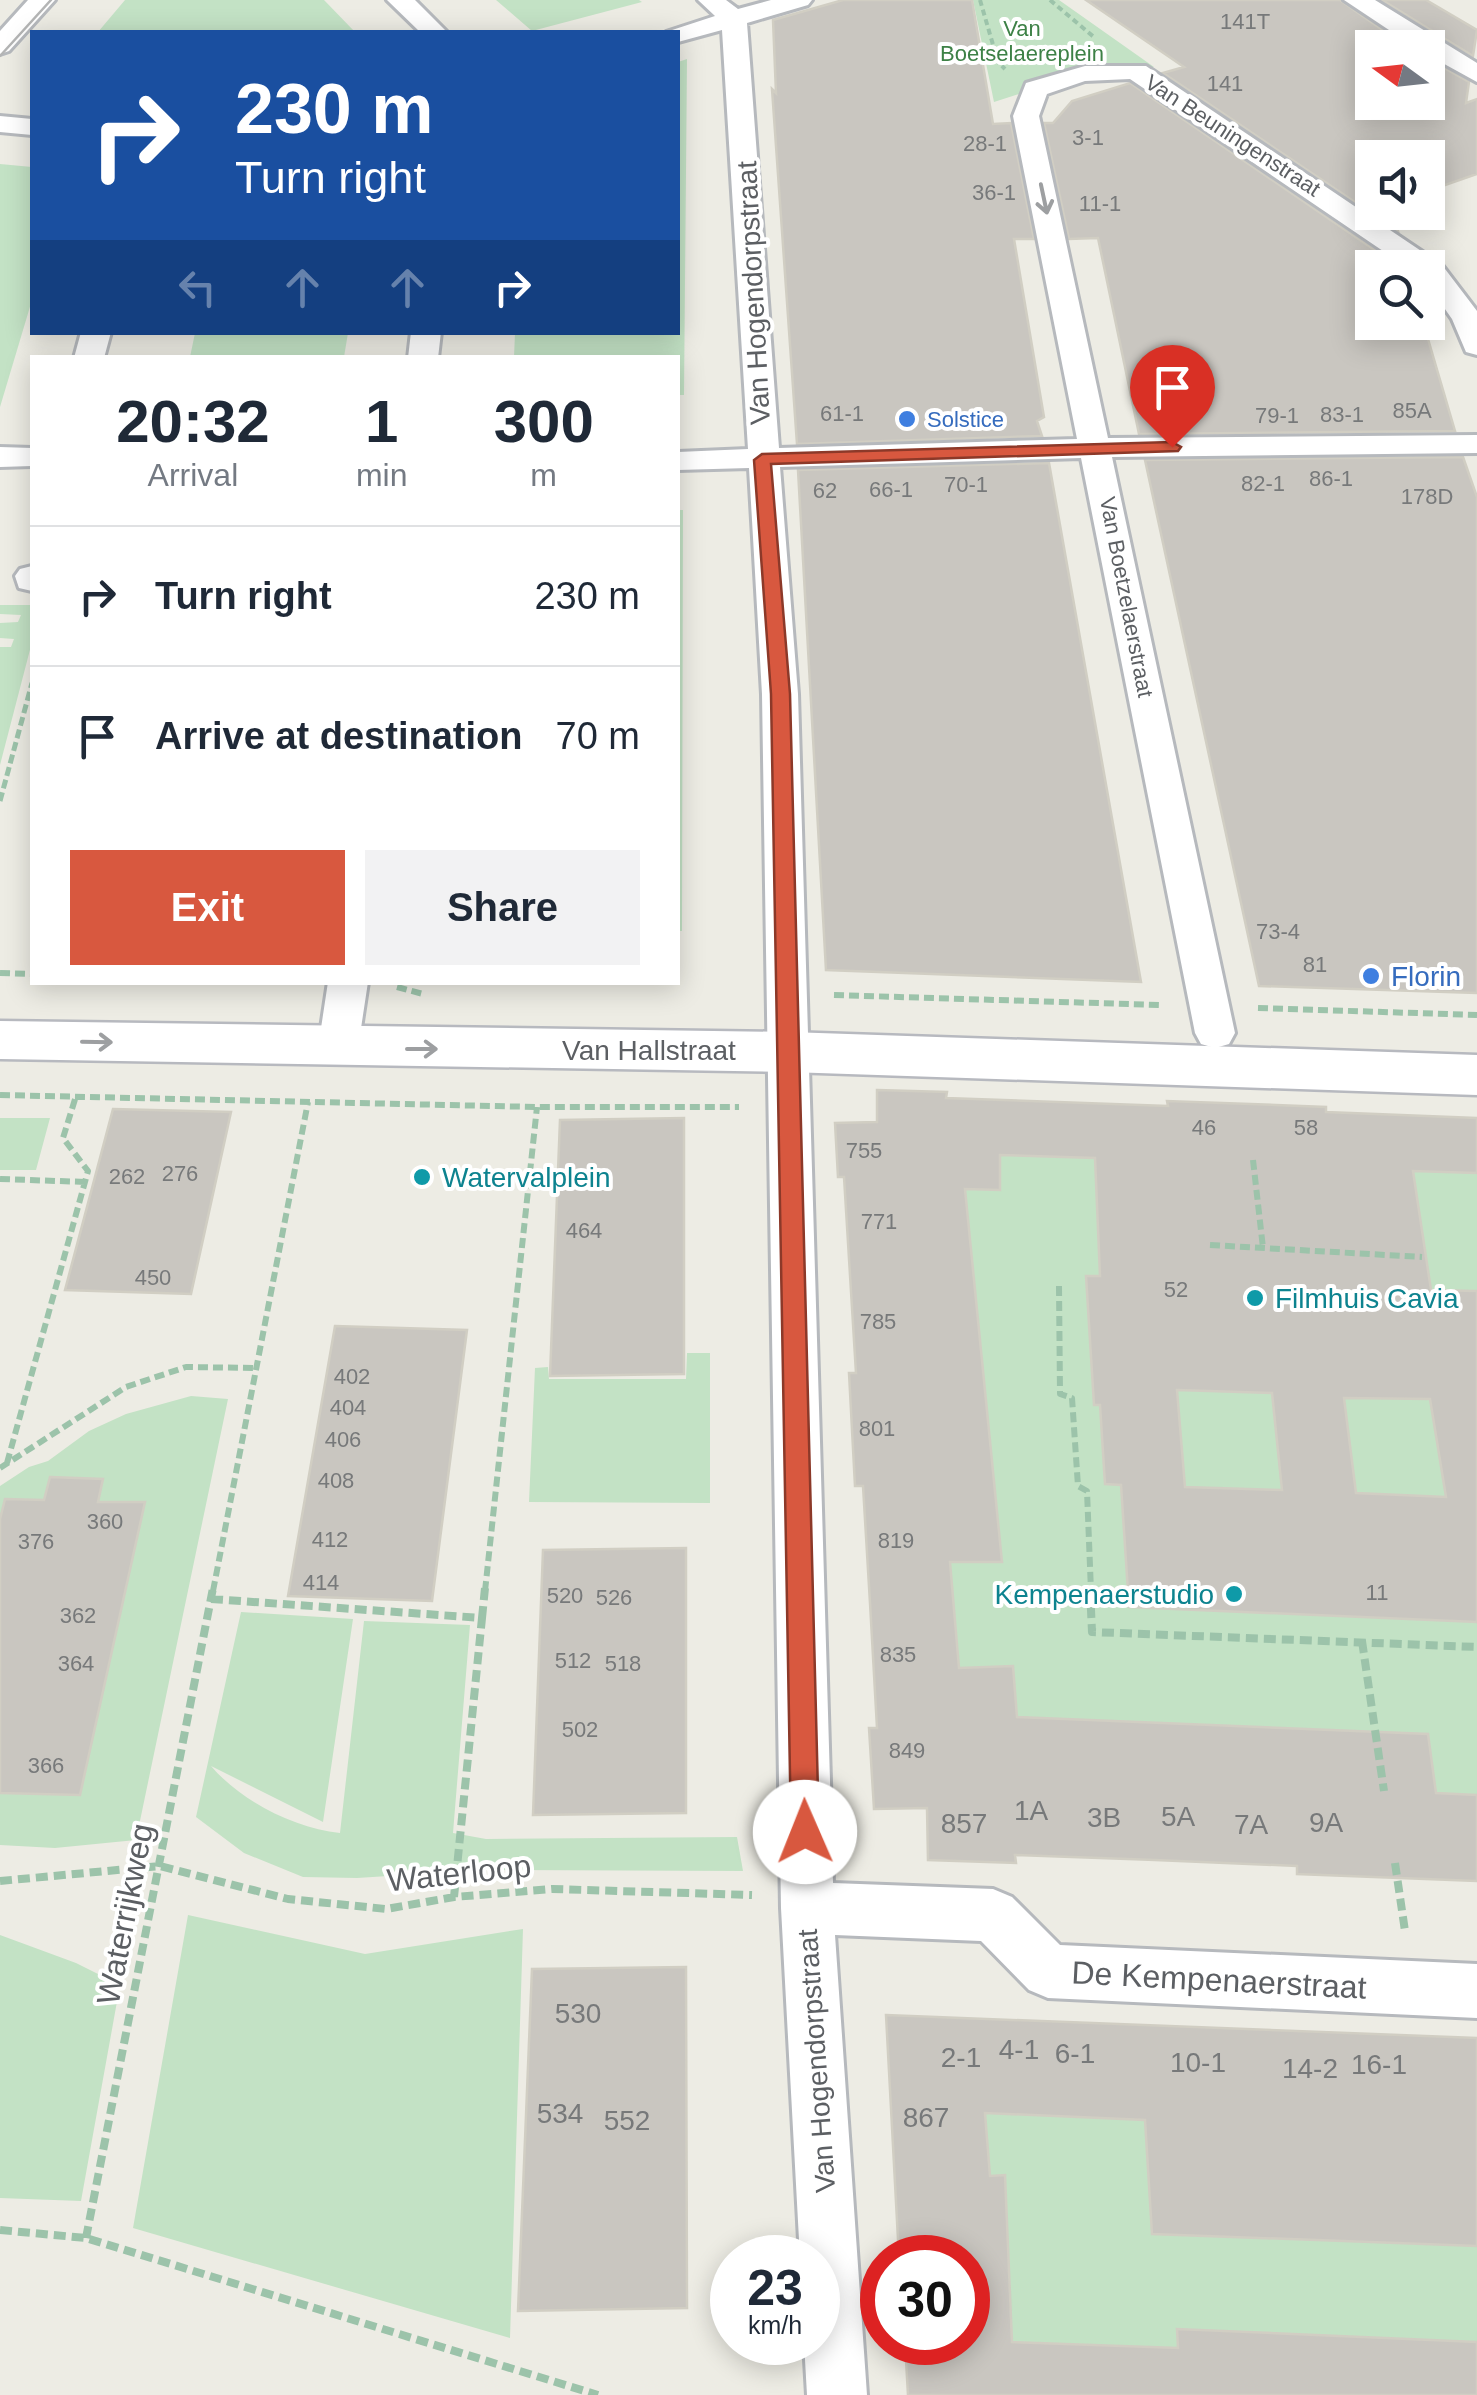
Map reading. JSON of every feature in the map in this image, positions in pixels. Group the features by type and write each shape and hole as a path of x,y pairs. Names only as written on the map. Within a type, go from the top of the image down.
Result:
{"street":[{"path":"0,46 42,0"},
{"path":"400,0 432,30"},
{"path":"680,33 723,9 799,0"},
{"path":"1357,0 1477,74"},
{"name":"Van Hogendorpstraat","path":"723,9 780,694 806,1908 837,2395"},
{"name":"Van Beuningenstraat","path":"1035,89 1072,74 1102,68 1136,72 1432,270 1467,318 1477,346"},
{"name":"Van Boetzelaerstraat","path":"1035,89 1026,116 1213,1020"},
{"path":"0,124 30,127"},
{"path":"680,461 1096,448 1477,444"},
{"path":"0,457 30,457"},
{"name":"Van Hallstraat","path":"0,1004 787,1023 1213,1020 1477,1042"},
{"name":"Van Hallstraat","path":"0,1040 344,1014"},
{"name":"Van Hallstraat","path":"787,1023 1477,1075"},
{"name":"De Kempenaerstraat","path":"806,1908 993,1915 1048,1970 1477,1991"}],"path":[{"path":"980,0 998,62 1015,79 1035,89"},
{"path":"0,800 30,690"},
{"path":"0,973 30,974"},
{"path":"787,1023 1477,1015"},
{"path":"0,1095 536,1107 791,1106"},
{"path":"4,1466 86,1182 88,1171 64,1138 76,1096"},
{"name":"Waterrijkweg","path":"86,2238 308,1102"},
{"path":"454,1897 536,1107"},
{"path":"1254,1160 1262,1248"},
{"path":"0,1179 86,1182"},
{"path":"1210,1245 1422,1257"},
{"path":"1059,1286 1060,1394 1072,1398 1078,1486 1087,1490 1092,1632 1477,1647"},
{"path":"4,1466 126,1386 186,1366 257,1368"},
{"path":"211,1598 482,1618"},
{"path":"1362,1641 1384,1791"},
{"path":"1395,1863 1414,1990"},
{"name":"Waterloop","path":"0,1881 160,1866 288,1899 386,1909 454,1897 552,1888 745,1894 806,1908"},
{"path":"0,2230 86,2238 598,2395"}],"green space":[{"path":"125,0 324,0 353,30 100,30"},
{"path":"496,0 642,2 536,30"},
{"name":"Van Boetselaereplein","path":"973,0 1059,0 1154,67 1071,68 1038,78 1025,92 994,102"},
{"path":"687,59 684,395 680,395 680,355 514,355 515,335 680,335 680,61"},
{"path":"0,164 30,167 30,307 0,407"},
{"path":"194,335 348,335 344,355 190,355"},
{"path":"680,510 683,510 680,931"},
{"path":"0,605 30,605 30,650 0,765 0,647 11,647 14,639 0,638 0,623 18,622 21,615 0,614"},
{"path":"0,1118 50,1118 36,1170 0,1170"},
{"path":"869,1131 1477,1148 1477,1819 921,1792"},
{"path":"687,1353 710,1353 710,1503 529,1502 535,1368 548,1367 549,1379 686,1379"},
{"path":"191,1396 228,1399 136,1840 55,1848 0,1845 0,1486 29,1467 48,1461 89,1431 126,1414"},
{"path":"241,1612 353,1619 323,1822 211,1766 237,1791 270,1811 340,1833 364,1621 470,1625 453,1833 486,1839 737,1837 743,1871 482,1870 357,1878 303,1877 244,1853 196,1817"},
{"path":"188,1915 365,1954 523,1929 510,2338 133,2228"},
{"path":"0,1935 76,1963 120,1985 81,2201 0,2198"},
{"path":"1477,2102 1477,2392 971,2376 971,2365 990,2365 990,2235 966,2235 953,2104"}],"building":[{"path":"843,0 972,0 993,124 1011,123 1034,239 1014,239 1044,417 1037,421 1042,436 797,444 772,89 776,93 773,20"},
{"path":"1086,0 1340,0 1382,30 1355,30 1355,120 1445,120 1445,69 1469,82 1466,103 1477,99 1477,174 1445,185 1445,140 1355,140 1355,202 1163,73 1184,67"},
{"path":"1382,0 1426,0 1477,30 1473,56 1445,39 1445,30 1431,30"},
{"path":"1130,83 1375,250 1355,250 1355,340 1428,340 1455,431 1139,434 1098,238 1069,239 1044,123 1053,123 1072,101"},
{"path":"1463,457 1477,497 1477,993 1259,986 1145,460"},
{"path":"1049,463 1141,982 826,970 798,470"},
{"path":"877,1090 947,1092 946,1098 1168,1106 1167,1101 1276,1105 1326,1107 1326,1112 1477,1118 1477,1173 1413,1171 1431,1290 1477,1291 1477,1622 1129,1607 1121,1485 1105,1484 1100,1405 1094,1405 1086,1276 1100,1276 1095,1158 1000,1155 1000,1190 965,1189 1002,1562 950,1562 959,1668 1013,1666 1017,1717 1428,1734 1436,1793 1477,1795 1477,1881 1297,1874 1297,1866 1155,1860 1015,1855 1016,1863 928,1860 927,1808 874,1809 869,1728 877,1728 870,1603 863,1486 855,1486 849,1373 856,1373 844,1177 838,1177 835,1123 877,1122","holes":["1177,1390 1272,1393 1282,1490 1185,1487","1344,1398 1430,1399 1446,1497 1356,1493"]},
{"path":"113,1109 231,1112 191,1294 65,1290"},
{"path":"684,1118 684,1374 550,1376 560,1120"},
{"path":"335,1326 467,1330 432,1601 288,1596"},
{"path":"50,1477 103,1479 98,1502 145,1502 80,1795 0,1793 0,1519 5,1499 44,1500"},
{"path":"686,1548 686,1813 533,1815 543,1550"},
{"path":"686,1967 687,2308 518,2311 532,1969"},
{"path":"886,2015 1477,2038 1477,2246 1152,2234 1145,2120 985,2113 990,2176 1005,2175 1012,2342 1178,2348 1177,2329 1477,2342 1477,2395 908,2395 906,2365 990,2365 990,2235 898,2235"}],"tram line":[{"path":"0,56 51,0"}],"place":[{"name":"Solstice","path":"907,419"},
{"name":"Florin","path":"1371,976"},
{"name":"Watervalplein","path":"422,1177"},
{"name":"Filmhuis Cavia","path":"1255,1298"},
{"name":"Kempenaerstudio","path":"1234,1594"}],"route":[{"path":"805,1832 780,694 762,460 1172,447"}]}
